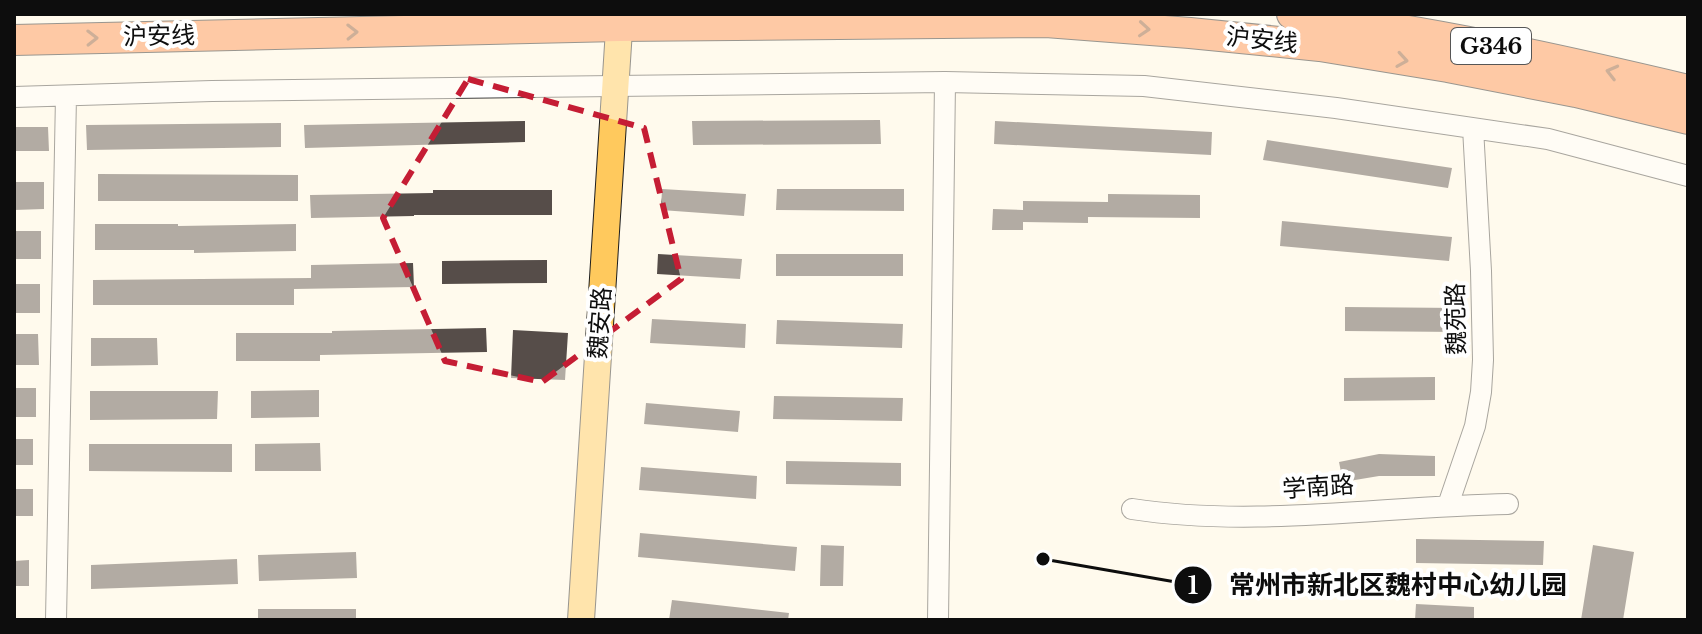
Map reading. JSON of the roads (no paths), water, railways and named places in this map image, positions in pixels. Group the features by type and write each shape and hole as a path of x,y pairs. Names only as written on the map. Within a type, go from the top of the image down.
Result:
{"highway":[{"name":"沪安线","path":"1292,14 1451,37 1688,90"},
{"name":"沪安线","path":"14,40 619,20 1046,22 1320,46 1576,92 1688,119"}],"main road":[{"name":"魏安路","path":"581,620 619,20"}],"street":[{"path":"938,620 945,82"},
{"path":"14,97 212,91 945,82 1144,86 1336,108 1548,139 1688,176"},
{"path":"56,620 66,96"},
{"name":"魏苑路","path":"1448,505 1475,426 1481,392 1481,271 1473,128"},
{"name":"学南路","path":"1132,509 1213,517 1508,504"}],"place":[{"name":"常州市新北区魏村中心幼儿园","path":"1043,559"}]}
